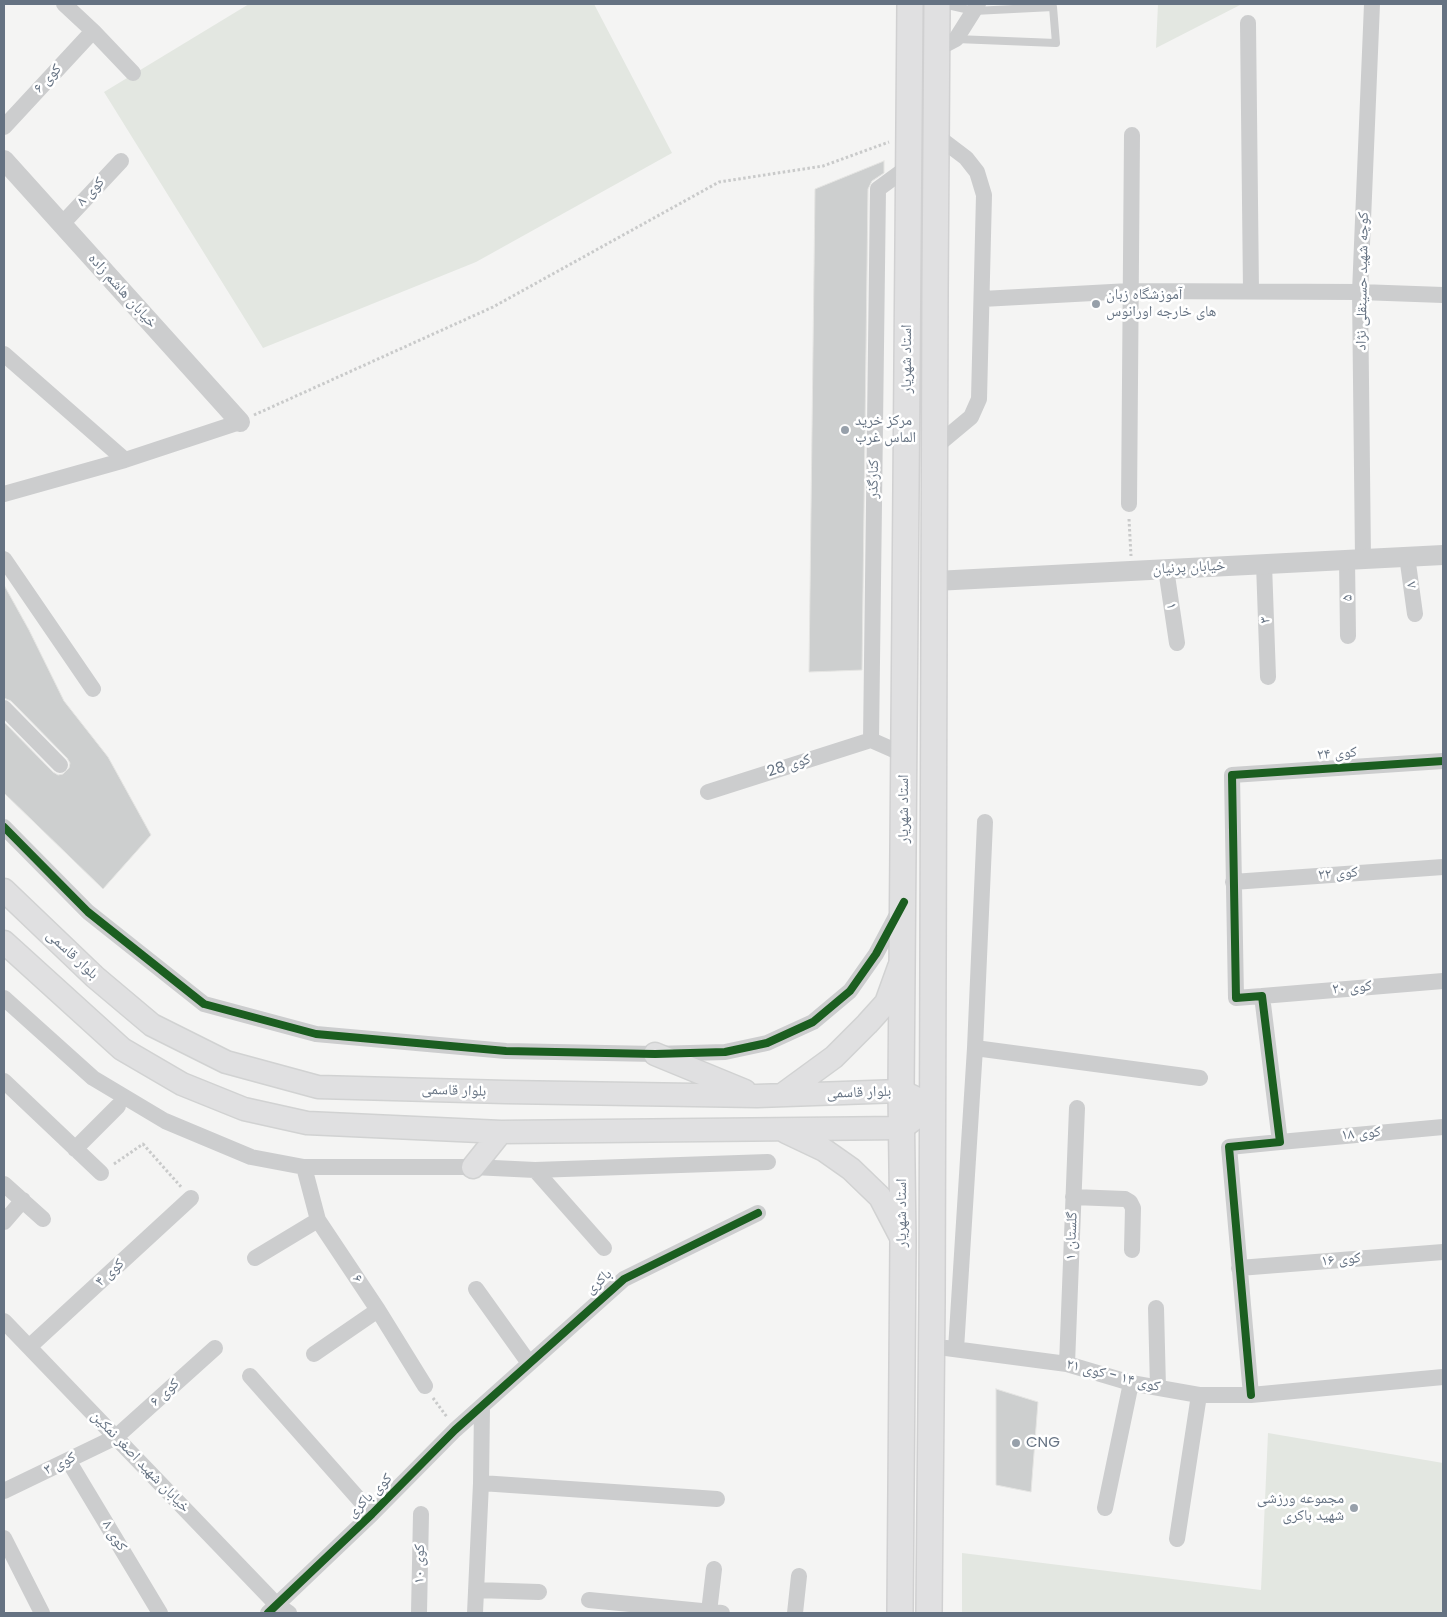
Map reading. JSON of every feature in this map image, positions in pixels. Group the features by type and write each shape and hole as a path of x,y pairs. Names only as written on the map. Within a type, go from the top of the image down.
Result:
{"main road":[{"name":"استاد شهریار","path":"900,1613 903,1241 901,1091 910,4"},
{"name":"استاد شهریار","path":"929,1613 944,1348 932,1106 936,136 947,44 937,4"},
{"path":"907,202 936,202"},
{"name":"بلوار قاسمی","path":"4,890 95,977 152,1025 226,1062 318,1087 758,1096 901,1091 932,1106"},
{"path":"4,942 122,1049 182,1084 244,1109 307,1123 501,1132 902,1128 932,1106"},
{"path":"782,1095 834,1057 886,1003 903,956"},
{"path":"655,1054 758,1096"},
{"path":"780,1130 824,1150 851,1169 880,1197 903,1241"},
{"path":"473,1167 501,1132"}],"street":[{"path":"64,4 133,73"},
{"name":"کوچه شهید حسینقلی نژاد","path":"1355,559 1360,292 1372,4"},
{"path":"947,44 976,7"},
{"path":"1248,23 1251,291"},
{"name":"کوی ۶","path":"4,127 93,31"},
{"path":"1129,504 1132,135"},
{"path":"935,447 971,417 979,399 984,195 976,172 966,158 936,136"},
{"name":"خیابان هاشم زاده","path":"4,160 240,422"},
{"name":"کوی ۸","path":"62,224 121,161"},
{"name":"کنارگذر","path":"871,740 878,189 908,167"},
{"path":"982,299 1130,291 1360,292 1443,295"},
{"path":"4,354 124,460"},
{"path":"4,494 124,460 240,422"},
{"name":"خیابان پرنیان","path":"935,581 1443,554"},
{"name":"۷","path":"1407,556 1415,614"},
{"path":"4,559 93,689"},
{"name":"۵","path":"1348,636 1355,559"},
{"name":"۳","path":"1264,564 1268,677"},
{"name":"۱","path":"1166,569 1177,644"},
{"path":"4,708 60,765"},
{"path":"871,740 905,755"},
{"name":"کوی 28","path":"708,792 871,740"},
{"name":"کوی ۲۴","path":"1233,882 1232,775 1443,761"},
{"path":"944,1348 975,1048 985,822"},
{"path":"4,827 88,912 204,1004 316,1034 506,1051 655,1054 725,1052 767,1043 813,1022 850,991 876,954 904,902"},
{"name":"کوی ۲۲","path":"1233,882 1443,867"},
{"name":"کوی ۲۰","path":"1233,882 1236,998 1443,981"},
{"path":"1262,996 1280,1142"},
{"path":"4,998 93,1078 165,1121 251,1157 304,1167 473,1167 535,1170 768,1162"},
{"path":"975,1048 1200,1078"},
{"path":"4,1082 101,1173"},
{"path":"75,1149 118,1106"},
{"name":"۱ گلستان","path":"1067,1364 1077,1108"},
{"name":"کوی ۱۸","path":"1239,1268 1229,1147 1443,1126"},
{"name":"۶","path":"304,1167 318,1220 378,1310 425,1386"},
{"path":"535,1170 604,1248"},
{"path":"4,1184 43,1219"},
{"path":"1074,1197 1125,1200 1130,1202 1133,1208 1132,1250"},
{"name":"کوی ۴","path":"29,1347 191,1198"},
{"path":"4,1222 23,1200"},
{"name":"باکری","path":"482,1407 624,1279 758,1213"},
{"path":"255,1258 318,1220"},
{"name":"کوی ۱۶","path":"1239,1268 1443,1252"},
{"path":"1239,1268 1251,1395"},
{"path":"476,1289 530,1364"},
{"path":"1156,1308 1158,1388"},
{"path":"314,1354 378,1310"},
{"name":"خیابان شهید اصغر نمکین","path":"4,1321 278,1610"},
{"name":"کوی ۶","path":"116,1437 215,1348"},
{"name":"کوی ۱۴ - کوی ۲۱","path":"944,1348 1067,1364 1131,1383 1199,1394 1251,1395 1443,1377"},
{"path":"250,1376 372,1514"},
{"path":"1105,1508 1131,1383"},
{"path":"1177,1539 1199,1394"},
{"path":"475,1613 481,1484 482,1407"},
{"name":"کوی باکری","path":"278,1610 456,1430 482,1407"},
{"name":"کوی ۳","path":"4,1491 116,1437"},
{"name":"کوی ۸","path":"68,1460 160,1613"},
{"path":"481,1484 717,1499"},
{"name":"کوی ۱۰","path":"419,1613 421,1514"},
{"path":"4,1538 42,1613"},
{"path":"589,1600 649,1610 716,1613 714,1568"},
{"path":"795,1613 798,1576"},
{"path":"476,1590 539,1592"}],"lane":[{"path":"943,4 976,7 1053,7 1056,43 947,44"}],"path":[{"path":"240,422 493,307 719,182 824,166 908,134"},
{"path":"1129,504 1131,571"},
{"path":"101,1173 143,1144 191,1198"},
{"path":"425,1386 456,1430"}],"shaded area":[{"path":"249,4 594,4 672,153 476,262 263,348 104,92"},
{"path":"1158,4 1242,4 1156,48"},
{"name":"مجموعه ورزشی شهید باکری","path":"1268,1433 1443,1463 1443,1613 962,1613 962,1553 1261,1590"}],"building":[{"name":"مرکز خرید الماس غرب","path":"884,161 884,173 872,181 868,189 862,670 809,672 815,189"},
{"path":"4,585 29,630 64,701 108,757 151,835 103,889 4,793 4,722 53,772 58,775 63,774 69,768 70,763 11,701 4,698"},
{"name":"CNG","path":"996,1389 1038,1402 1031,1492 996,1485"}],"cycle path":[{"path":"1251,1395 1229,1147 1280,1142 1262,996 1236,998 1232,775 1443,761"},
{"path":"4,827 88,912 204,1004 316,1034 506,1051 655,1054 725,1052 767,1043 813,1022 850,991 876,954 904,902"},
{"path":"268,1613 372,1514 455,1430 624,1279 758,1213"}],"place":[{"name":"آموزشگاه زبان های خارجه اورانوس","path":"1096,304"},
{"name":"مرکز خرید الماس غرب","path":"845,430"},
{"name":"CNG","path":"1016,1443"},
{"name":"مجموعه ورزشی شهید باکری","path":"1354,1508"}]}
